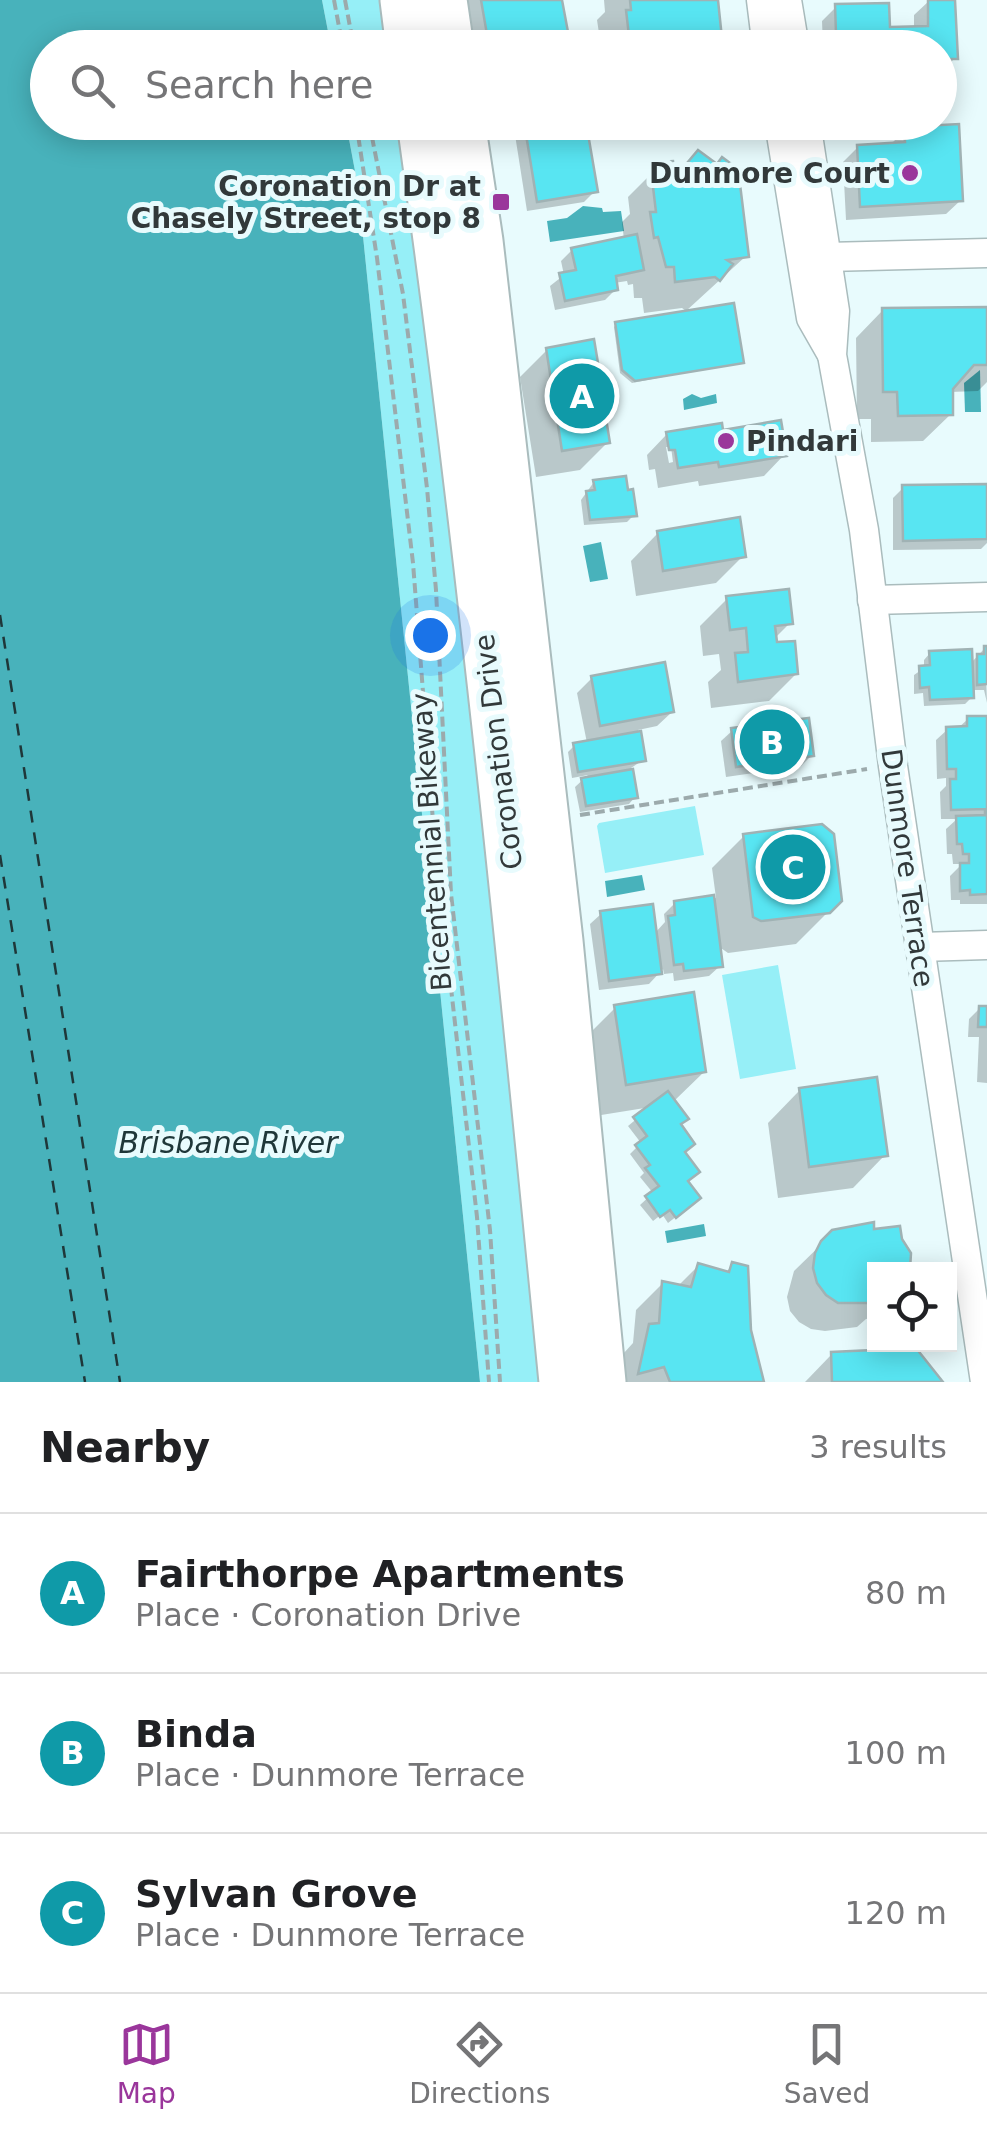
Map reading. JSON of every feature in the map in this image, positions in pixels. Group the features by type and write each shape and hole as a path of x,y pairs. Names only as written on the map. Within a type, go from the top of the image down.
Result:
{"highway":[{"path":"403,0 407,30"},
{"path":"444,0 448,30"},
{"name":"Coronation Drive","path":"423,140 450,336 521,946 562,1382"},
{"name":"Coronation Drive","path":"465,140 480,241 560,941 603,1382"}],"street":[{"path":"761,0 765,30"},
{"path":"787,0 791,30"},
{"name":"Dunmore Terrace","path":"782,140 811,318 832,355"},
{"name":"Dunmore Terrace","path":"809,140 834,312 832,355 864,530 920,947 985,1382"},
{"path":"827,257 987,253"},
{"path":"872,600 987,597"},
{"path":"920,947 987,946"}],"path":[{"path":"334,0 340,30"},
{"path":"344,0 350,30"},
{"path":"359,140 377,258 412,563 435,848 477,1218 489,1382"},
{"name":"Bicentennial Bikeway","path":"373,140 403,294 427,488 436,590 450,894 490,1230 500,1382"},
{"path":"572,816 867,769"}],"shaded area":[{"path":"322,0 382,0 387,30 328,30"},
{"path":"349,140 405,140 426,292 442,476 471,695 540,1382 480,1382 358,187"},
{"path":"695,806 704,855 605,873 599,823"},
{"path":"778,965 796,1069 740,1079 722,975"}],"water":[{"name":"Brisbane River","path":"0,0 322,0 328,30 30,30 30,140 349,140 358,187 480,1382 0,1382"},
{"path":"583,206 602,208 603,212 621,211 624,231 550,242 547,221 567,218"},
{"path":"980,370 981,412 965,412 964,383"},
{"path":"692,394 701,398 716,394 717,403 684,410 683,399"},
{"path":"601,542 608,579 590,582 583,546"},
{"path":"642,875 645,890 607,897 605,881"},
{"path":"704,1224 706,1236 667,1243 665,1231"}],"building":[{"path":"481,0 562,0 568,30 486,30"},
{"path":"630,0 718,0 721,30 628,30 626,10 631,10"},
{"path":"928,0 955,0 957,30 836,30 835,4 889,3 890,27 928,26"},
{"name":"Dunmore Court","path":"957,124 963,201 860,207 857,145 957,140"},
{"path":"527,140 589,140 598,192 537,202"},
{"path":"698,150 717,164 722,157 742,172 739,176 749,257 727,260 733,264 720,281 715,277 675,282 674,267 666,267 658,237 654,238 650,212 656,212 653,187 662,186 659,162 673,161 674,170 677,166 682,169"},
{"path":"637,234 644,270 616,276 618,290 565,301 559,273 576,270 571,248"},
{"path":"734,303 744,363 635,381 622,370 615,322"},
{"path":"987,307 987,365 974,365 953,389 953,415 898,416 897,392 883,392 882,308"},
{"path":"594,339 599,369 588,371 591,386 609,383 613,405 604,406 610,443 562,451 546,348"},
{"name":"Pindari","path":"781,420 787,456 719,467 718,462 678,468 675,450 669,450 666,432 722,423 723,430"},
{"path":"626,476 628,490 633,489 637,516 590,520 586,491 595,490 593,480"},
{"path":"987,484 987,539 903,541 902,485"},
{"path":"740,517 746,557 663,571 657,531"},
{"path":"789,589 793,624 775,626 777,642 795,641 798,674 738,682 735,653 748,652 746,628 730,630 726,596"},
{"path":"984,646 987,684 977,685 977,654 984,654"},
{"path":"972,649 974,698 930,700 929,687 920,688 919,666 930,665 929,651"},
{"path":"665,662 674,712 600,726 591,676"},
{"path":"967,716 987,716 987,894 960,891 960,863 969,863 969,854 963,854 962,844 957,844 956,816 985,815 985,809 951,810 950,779 956,779 956,769 947,769 946,727 967,726"},
{"path":"809,718 814,756 736,767 731,728"},
{"path":"641,731 646,761 578,772 573,743"},
{"path":"633,769 638,798 586,806 581,778"},
{"path":"822,824 834,834 842,901 830,913 761,921 753,917 743,834"},
{"path":"714,895 723,967 684,971 683,964 674,965 668,916 675,915 674,901"},
{"path":"653,904 662,974 609,981 600,911"},
{"path":"694,992 706,1072 626,1085 614,1005"},
{"path":"979,1006 987,1006 987,1027 978,1027"},
{"path":"877,1077 888,1156 809,1167 799,1088"},
{"path":"668,1091 689,1119 681,1124 695,1144 685,1152 700,1172 688,1181 701,1198 676,1218 670,1210 660,1217 645,1196 659,1186 635,1145 647,1136 633,1117"},
{"path":"874,1222 874,1229 900,1226 902,1239 911,1253 910,1262 867,1262 867,1303 838,1303 817,1283 813,1268 821,1241 832,1230"},
{"path":"732,1262 748,1266 751,1330 764,1382 670,1382 664,1367 638,1374 649,1324 659,1323 662,1281 691,1287 698,1263 729,1272"},
{"path":"831,1352 919,1352 943,1382 832,1382"}],"ferry route":[{"path":"0,615 120,1382"},
{"path":"0,855 85,1382"}],"place":[{"name":"Dunmore Court","path":"910,173"},
{"name":"Coronation Dr at Chasely Street, stop 8","path":"501,202"},
{"name":"Fairthorpe Apartments","path":"582,396"},
{"name":"Pindari","path":"726,441"},
{"name":"Binda","path":"772,742"},
{"name":"Sylvan Grove","path":"793,867"}]}
